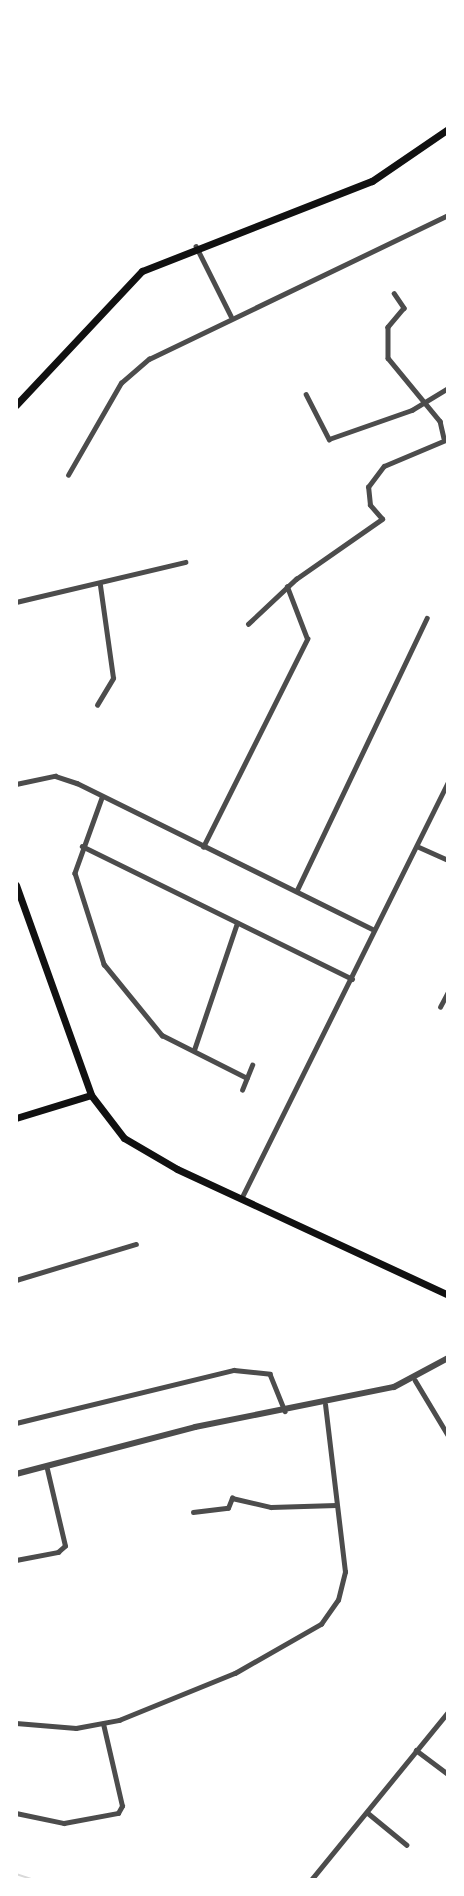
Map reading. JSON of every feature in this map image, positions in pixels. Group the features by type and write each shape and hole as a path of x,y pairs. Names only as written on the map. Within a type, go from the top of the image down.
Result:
{"main road":[{"path":"16,405 132,279 196,246 372,181 447,129"},
{"path":"16,885 91,1095 129,1142 242,1199 447,1294"},
{"path":"16,1118 91,1095"}],"street":[{"path":"68,475 121,383 164,350 231,316 447,215"},
{"path":"196,246 231,316"},
{"path":"248,624 287,587 382,519 370,505 368,487 384,466 446,439 440,421 388,358 388,327 404,308 394,293"},
{"path":"306,394 329,439 424,401 447,388"},
{"path":"16,602 100,585 185,562"},
{"path":"98,705 113,678 100,585"},
{"path":"203,847 307,639 287,587"},
{"path":"297,890 427,618"},
{"path":"16,784 56,776 297,890 372,929"},
{"path":"242,1199 352,979 372,929 419,847 447,782"},
{"path":"102,798 75,866 77,885 104,964 158,1031 247,1077"},
{"path":"82,846 352,979"},
{"path":"419,847 447,860"},
{"path":"194,1050 237,923"},
{"path":"440,1007 447,992"},
{"path":"242,1090 252,1065"},
{"path":"16,1280 136,1244"},
{"path":"16,1474 47,1469 160,1435 325,1405 415,1380 447,1358"},
{"path":"16,1423 234,1370 270,1374 285,1411"},
{"path":"415,1380 447,1435"},
{"path":"16,1723 102,1724 174,1701 321,1624 338,1600 345,1572 325,1405"},
{"path":"16,1560 58,1552 65,1546 47,1469"},
{"path":"193,1512 228,1508 231,1498 271,1507 336,1505"},
{"path":"311,1880 368,1813 447,1712"},
{"path":"16,1813 64,1824 118,1813 122,1806 102,1724"},
{"path":"416,1750 447,1774"},
{"path":"368,1813 407,1845"}],"waterway":[{"path":"16,1874 34,1880"}]}
